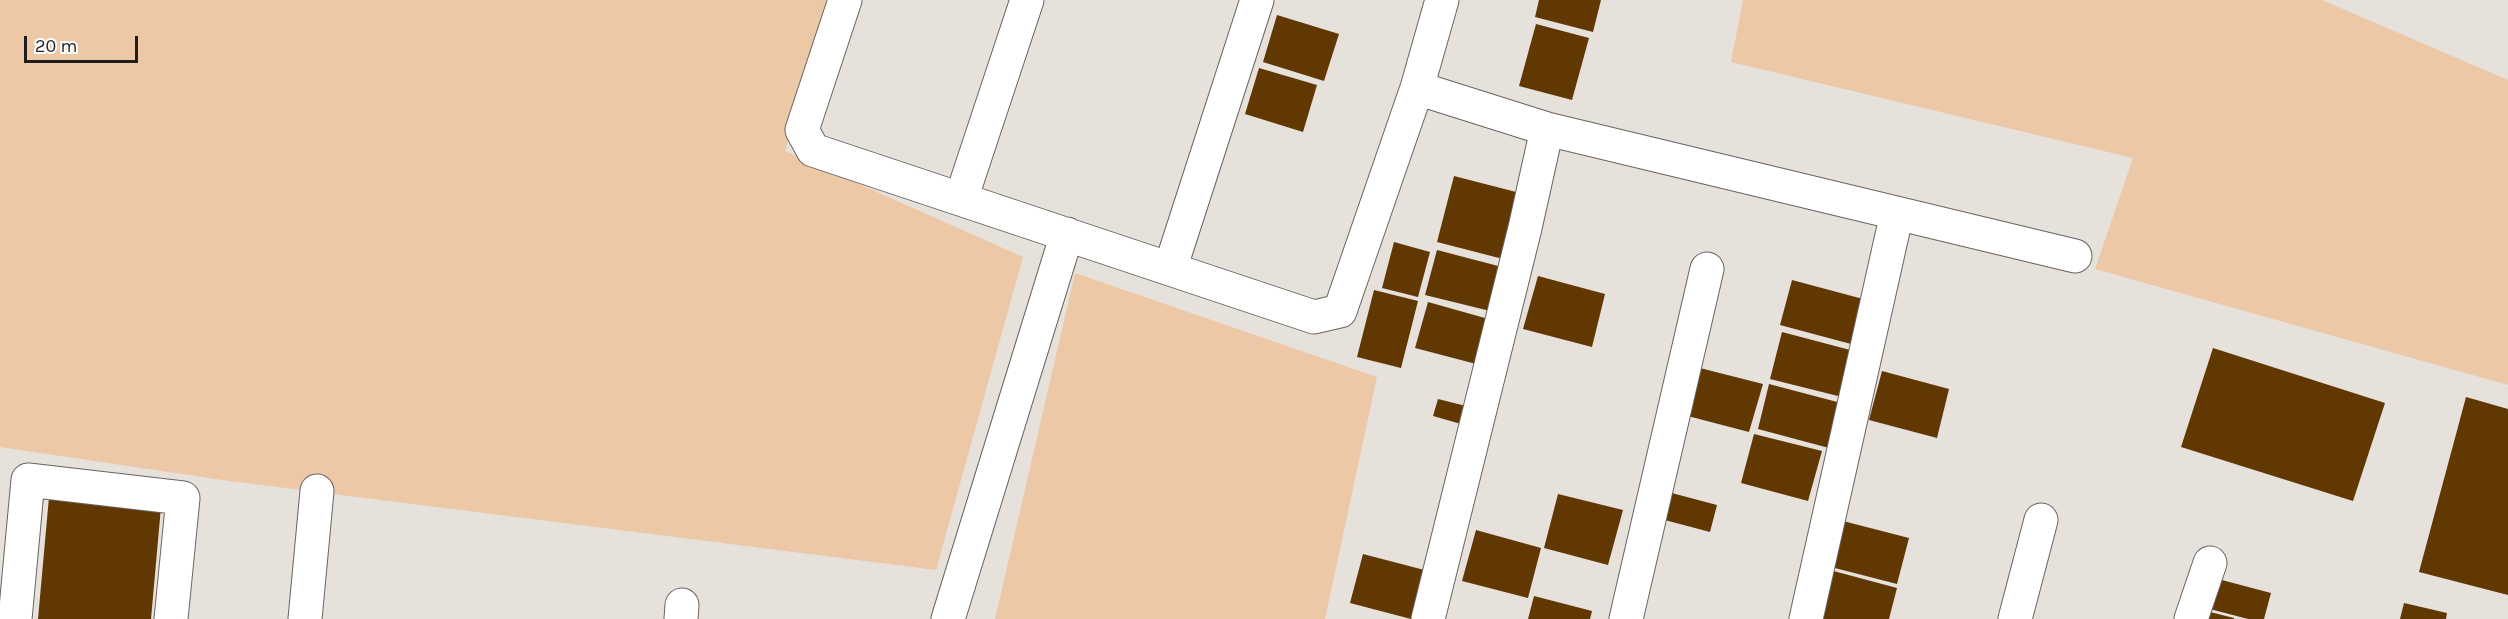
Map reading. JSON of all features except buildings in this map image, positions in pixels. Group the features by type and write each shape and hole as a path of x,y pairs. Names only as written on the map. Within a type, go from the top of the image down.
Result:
{"street":[{"path":"845,0 802,130 813,150 1314,317 1340,311 1417,88 1442,0"},
{"path":"961,199 1027,0"},
{"path":"1170,269 1257,0"},
{"path":"1417,88 1547,129 2075,256"},
{"path":"1428,619 1525,228 1547,129"},
{"path":"1806,619 1897,213"},
{"path":"948,619 1067,234"},
{"path":"1626,619 1707,269"},
{"path":"15,619 28,480 183,498 171,619"},
{"path":"305,619 317,491"},
{"path":"2014,619 2041,520"},
{"path":"2191,619 2210,563"}],"shaded area":[{"path":"0,0 830,0 785,151 1023,257 936,570 222,480 0,447"},
{"path":"1743,0 2322,0 2508,80 2508,385 2095,269 2133,158 1731,62"},
{"path":"1075,273 1377,377 1325,619 995,619"}]}
